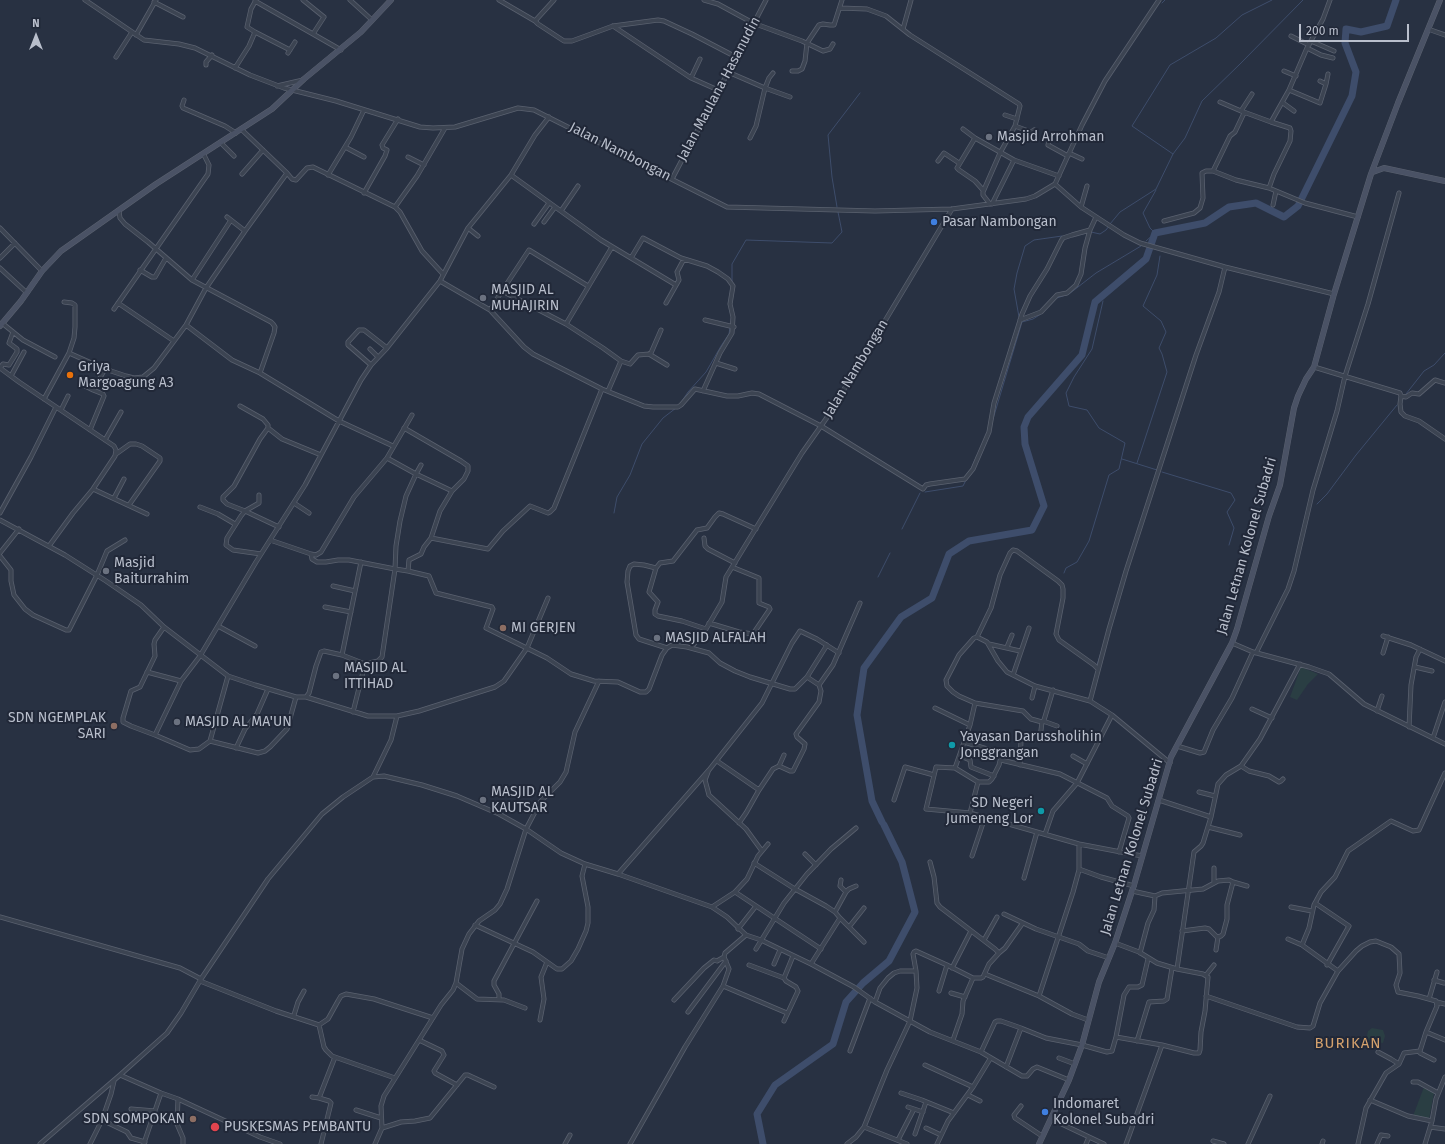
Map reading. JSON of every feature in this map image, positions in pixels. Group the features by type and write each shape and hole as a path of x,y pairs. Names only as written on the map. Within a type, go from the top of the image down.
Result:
{"main road":[{"path":"1,325 27,293 42,271 61,251 118,213 156,184 204,155 272,109 361,32 391,0"},
{"name":"Jalan Letnan Kolonel Subadri","path":"1039,1144 1069,1080 1082,1045 1099,982 1115,943 1133,888 1170,764 1232,643 1237,629 1269,516 1280,485 1294,408 1306,379 1314,367 1334,294 1373,172 1398,103 1440,0"},
{"path":"1376,164 1384,168 1445,180"},
{"path":"1373,172 1384,168"}],"street":[{"name":"Jalan Nambongan","path":"85,0 144,40 186,45 212,55 235,68 277,86 336,101 425,128 445,128 464,125 518,108 534,110 730,208 875,211 952,209 1026,199 1055,184"},
{"path":"303,0 324,17 313,34"},
{"path":"350,0 372,20"},
{"path":"499,0 535,21 564,41 568,42 613,26 651,20 664,21 736,57"},
{"path":"535,21 554,0"},
{"path":"704,0 718,4 753,23 807,43 818,50 830,50 833,44"},
{"name":"Jalan Maulana Hasanudin","path":"672,179 766,0"},
{"path":"792,70 798,71 802,69 805,61 807,43 821,24 834,25 842,0"},
{"path":"903,29 911,0"},
{"path":"1159,0 1106,81 1082,125 1055,184 1081,207 1124,235 1146,245 1225,267 1334,294"},
{"path":"1270,122 1296,76 1309,45 1323,19 1330,0"},
{"path":"136,35 155,1 183,17"},
{"path":"295,42 289,52 247,27 251,9 256,1 341,50"},
{"path":"840,8 870,9 888,18 912,36 1019,103 1020,106 1015,126 1000,153 983,190 983,195 991,204 1014,160"},
{"path":"613,26 691,78 718,90"},
{"path":"1428,29 1445,35"},
{"path":"116,57 132,32"},
{"path":"235,68 247,50 255,32"},
{"path":"1290,36 1309,45 1334,51"},
{"path":"1309,45 1321,55 1334,58"},
{"path":"206,65 206,62 212,55"},
{"path":"691,78 700,59"},
{"path":"1284,71 1296,76"},
{"path":"728,72 790,97"},
{"path":"750,138 756,126 769,78 773,73"},
{"path":"1289,90 1320,103 1328,74"},
{"path":"277,86 304,80"},
{"path":"1320,81 1326,84"},
{"path":"1213,171 1252,94"},
{"path":"184,100 182,106 183,108 225,126 236,133"},
{"path":"1220,102 1243,112 1290,128 1290,141 1269,188"},
{"path":"1282,103 1294,111"},
{"path":"328,175 345,147 364,110"},
{"path":"1005,115 1017,119"},
{"path":"155,735 181,680 200,656 261,554 294,503 321,456 361,380 371,365 387,348 440,280 468,228 511,175 535,135 549,117"},
{"path":"364,193 385,156 387,150 382,147 382,145 398,119"},
{"path":"1015,126 1031,132 1034,130"},
{"path":"395,207 424,165 445,128"},
{"path":"241,129 295,180 307,168 310,167 395,207 400,212 422,252 443,274"},
{"path":"963,129 975,138 1014,160 1059,176"},
{"path":"975,138 957,166 958,169 970,176 983,190"},
{"path":"1050,138 1048,145 1082,159"},
{"path":"221,143 234,156"},
{"path":"345,147 364,157"},
{"path":"242,174 263,150"},
{"path":"938,160 944,153 959,163"},
{"path":"114,309 208,174 209,165 204,155"},
{"path":"408,157 424,165"},
{"path":"1164,221 1194,213 1200,208 1203,198 1202,173 1204,171 1213,171 1236,180 1269,188 1305,203 1358,217"},
{"path":"69,353 105,369 126,376 134,378 147,375 186,325 206,288 287,173"},
{"path":"511,175 612,247 676,285"},
{"path":"561,211 578,186"},
{"path":"1081,207 1087,186"},
{"path":"1273,205 1276,191"},
{"path":"1178,746 1200,753 1204,752 1254,652 1276,615 1288,589 1294,571 1313,490 1399,193"},
{"path":"534,224 549,203"},
{"path":"544,222 555,207"},
{"name":"Jalan Nambongan","path":"691,648 706,629 722,602 724,580 802,453 821,426 952,209"},
{"path":"118,213 125,224 192,280 273,324 275,327 274,333 260,373"},
{"path":"1020,320 1041,312 1057,295 1067,293 1076,285 1081,274 1085,248 1090,230 1096,217"},
{"path":"192,280 229,219 245,231"},
{"path":"0,228 42,271"},
{"path":"468,228 478,236"},
{"path":"440,280 490,310 524,347 533,354 602,389 644,406 674,407 681,405 693,390 696,389 727,396 738,396 752,393 759,394 821,426 923,489 926,485 930,484 965,479 973,469 989,432 994,403 1020,320 1030,296 1047,269 1063,238 1090,230"},
{"path":"631,258 642,238 684,259 707,266 728,279 734,286 730,307 734,327 731,338 720,353 703,391"},
{"path":"0,258 15,243"},
{"path":"566,324 612,247"},
{"path":"490,310 529,250 588,286"},
{"path":"140,270 154,277 166,258"},
{"path":"666,303 676,285 678,280 677,272 684,259"},
{"path":"1090,701 1126,571 1184,391 1219,292 1225,267"},
{"path":"0,268 27,293"},
{"path":"502,291 566,324 621,361 630,364 638,355 649,354 666,365"},
{"path":"44,399 69,353 74,338 74,304 64,302"},
{"path":"118,303 174,341"},
{"path":"705,320 734,327"},
{"path":"1,325 28,343 55,357"},
{"path":"186,325 232,360 260,373 339,421 393,446"},
{"path":"371,365 348,345 348,342 359,330 364,330 387,348"},
{"path":"649,354 653,349 660,330"},
{"path":"13,332 9,343 17,349 17,352 9,365 3,364 0,368 114,446 116,454"},
{"path":"370,349 378,357"},
{"path":"11,376 24,352"},
{"path":"608,391 621,361"},
{"path":"716,362 735,369"},
{"path":"1314,367 1400,393 1401,396 1406,397 1412,393 1420,393 1435,380 1445,383"},
{"path":"93,390 105,369"},
{"path":"82,385 103,394 104,396 90,430"},
{"path":"431,538 487,549 490,548 496,538 510,524 530,506 548,513 550,512 554,508 602,389"},
{"path":"60,410 68,396"},
{"path":"1401,396 1401,412 1405,416 1419,421 1445,439"},
{"path":"240,406 263,419 268,425 268,428 282,439 321,456"},
{"path":"0,513 56,407"},
{"path":"105,440 121,412"},
{"path":"270,540 311,554 316,555 321,552 354,497 387,458 412,414"},
{"path":"268,428 260,439 234,486 223,497 223,500 227,504 279,527"},
{"path":"404,428 468,466 464,479 452,491 440,511 431,538 421,554 409,560 408,571"},
{"path":"49,546 73,512 93,489 116,454 130,444 136,444 142,446 160,458 160,461 129,505"},
{"path":"387,458 452,491"},
{"path":"306,697 309,693 321,652 324,651 342,654 365,664 378,661 382,657 395,569 396,546 400,521 406,496 421,465"},
{"path":"114,498 124,479"},
{"path":"93,489 147,514"},
{"path":"259,495 259,503 245,511 227,538 226,545 233,550 261,554"},
{"path":"294,503 309,513"},
{"path":"200,507 218,514 235,524"},
{"path":"706,629 655,614 654,610 658,602 649,592 656,568 660,563 673,561 697,530 707,528 715,517 720,514 756,529"},
{"path":"0,520 49,546 97,575 141,605 164,628 228,676 268,689 296,697 306,697 368,716 397,716 495,687 504,681 527,648 548,598"},
{"path":"0,553 19,529"},
{"path":"704,538 705,546 708,549 735,563"},
{"path":"0,556 12,570 11,581 14,594 25,609 33,615 69,630 97,575 107,551 125,540"},
{"path":"1057,726 1031,719 1023,711 975,703 959,696 947,686 946,682 960,655 974,638 977,637 990,608 1003,567 1010,553 1015,550 1062,585 1063,598 1056,634 1059,640 1098,669"},
{"path":"311,554 314,560 322,562 343,559 429,575 436,593 492,607 493,609 486,628 547,658 571,674 587,679 618,682 640,692 646,692 649,689 662,655 667,648 672,645 708,653 720,663 735,671 790,690 795,689 807,677 827,645"},
{"path":"342,654 361,562"},
{"path":"656,568 634,564 630,566 628,571 627,582 636,635 639,638 667,648"},
{"path":"709,623 739,632 753,634 770,609 769,607 759,603 759,578 732,567"},
{"path":"333,586 355,591"},
{"path":"819,685 831,669 839,653 860,603"},
{"path":"325,607 351,612"},
{"path":"218,626 255,646"},
{"path":"164,628 155,640 155,656 140,687 131,691 123,718 124,722 190,750 199,749 210,742 228,676"},
{"path":"1012,675 1029,628"},
{"path":"618,874 709,770 762,703 792,643 800,631 839,653"},
{"path":"1007,647 1012,635"},
{"path":"1383,653 1385,636 1445,661"},
{"path":"977,637 989,644 1020,651"},
{"path":"1232,643 1254,652 1300,664 1329,674 1358,700 1377,711 1445,744"},
{"path":"989,644 1002,668 1012,675 1035,686 1090,701 1112,715 1170,764"},
{"path":"1409,727 1416,657 1420,650"},
{"path":"353,712 365,664"},
{"path":"1177,969 1194,852 1202,845 1211,817 1218,784 1226,775 1241,766 1260,739 1300,664"},
{"path":"1415,667 1432,671"},
{"path":"147,672 181,680"},
{"path":"779,766 790,771 793,771 795,768 805,746 796,734 819,702 821,691 819,685 807,677"},
{"path":"375,1144 382,1128 381,1106 384,1096 419,1040 453,990 462,950 475,925 495,910 500,904 507,889 526,830 540,802 560,782 566,772 575,732 599,681"},
{"path":"1032,698 1035,686"},
{"path":"236,748 245,729 257,714 268,689"},
{"path":"1040,738 1042,722 1053,690"},
{"path":"1377,711 1382,696"},
{"path":"210,742 258,753 265,751 287,729 296,697"},
{"path":"1433,738 1445,702"},
{"path":"955,768 970,725 975,703"},
{"path":"935,708 970,725"},
{"path":"1252,709 1272,718"},
{"path":"1045,834 1053,811 1077,783 1112,715"},
{"path":"373,777 391,740 397,716"},
{"path":"1020,765 1021,740"},
{"path":"964,742 1000,754 1001,760 994,776 989,782 978,782 955,768 937,767 926,809 985,817 1079,844 1142,856"},
{"path":"739,823 773,770 779,766 784,755"},
{"path":"960,756 970,760 971,767 994,776"},
{"path":"1073,756 1087,764"},
{"path":"717,760 759,790"},
{"path":"1001,760 1060,774 1103,794 1112,806 1129,817 1119,852"},
{"path":"894,800 905,766 934,775"},
{"path":"1241,766 1248,772 1269,776 1279,782 1283,779"},
{"path":"709,770 705,780 709,796 746,829 762,851"},
{"path":"1302,945 1320,892 1335,877 1348,851 1391,821 1413,831 1419,830 1445,773"},
{"path":"40,1144 167,1033 181,1013 200,980 268,879 322,814 343,797 373,777 384,776 422,785 457,796 499,814 561,853 585,864 712,907 746,935 761,940 811,964 854,987 875,1002 930,1032 981,1052 990,1059 1022,1076 1030,1074 1033,1068 1037,1067 1069,1080"},
{"path":"970,814 978,782"},
{"path":"1199,792 1215,796"},
{"path":"1159,800 1211,817"},
{"path":"972,856 985,817"},
{"path":"1208,826 1240,835"},
{"path":"756,949 774,917 794,889 831,849 856,828"},
{"path":"1024,878 1037,832"},
{"path":"712,907 735,892 747,879 754,863 768,844"},
{"path":"1039,996 1079,869 1079,844"},
{"path":"804,854 816,865"},
{"path":"930,862 934,877 937,902 943,910 984,940 999,954"},
{"path":"754,863 794,889 835,912 864,942"},
{"path":"475,925 534,952 559,970 565,968 571,961 586,931 588,923 588,907 582,876 585,864"},
{"path":"1214,868 1214,882"},
{"path":"1079,869 1155,896 1162,893 1188,891 1207,887 1214,882 1224,880 1247,886"},
{"path":"841,880 840,886 846,892"},
{"path":"1216,950 1218,937 1223,934 1227,919 1227,905 1233,882"},
{"path":"835,912 846,892 856,886"},
{"path":"735,892 821,949"},
{"path":"1140,953 1148,923 1154,910 1155,896"},
{"path":"499,1000 499,994 494,985 494,981 537,901"},
{"path":"1315,903 1350,926 1327,965"},
{"path":"738,929 756,906"},
{"path":"1291,907 1312,912"},
{"path":"849,927 864,908"},
{"path":"1004,914 1022,924 1058,938 1079,944 1088,951 1109,958"},
{"path":"0,917 180,968 200,980 276,1011 294,1015 319,1025"},
{"path":"984,940 998,917"},
{"path":"811,964 840,918"},
{"path":"847,1144 856,1137 864,1127 887,1070 910,1021 917,988 913,954 916,951 974,978 981,978 985,974 989,964 1005,948 1022,924"},
{"path":"1182,931 1205,928 1209,929 1215,936 1218,937"},
{"path":"952,968 970,931"},
{"path":"630,1144 684,1047 723,986 729,969 725,959 725,953 746,935"},
{"path":"1288,939 1302,945 1338,972"},
{"path":"1206,996 1297,1027 1310,1028 1313,1026 1320,1003 1338,972 1362,946 1370,942 1380,943 1391,947 1399,954 1400,973 1396,985 1398,992 1445,1004"},
{"path":"1115,943 1140,953 1157,963 1172,968 1206,975"},
{"path":"774,964 780,950"},
{"path":"784,978 793,956"},
{"path":"981,1052 992,1026 997,1020 1046,1038 1109,1052 1112,1051 1124,995 1129,988 1142,985 1148,958"},
{"path":"674,1000 704,968 714,960 717,961 725,959"},
{"path":"688,1012 725,959"},
{"path":"540,1020 544,1003 541,977 547,962"},
{"path":"939,991 947,965"},
{"path":"1206,975 1214,965"},
{"path":"749,966 784,978 798,990 784,1021"},
{"path":"1137,1041 1149,1002 1164,1002 1167,999 1172,968"},
{"path":"875,1002 880,988 894,973 900,971 916,971"},
{"path":"1429,999 1437,972"},
{"path":"985,974 1039,996 1072,1014 1088,1020"},
{"path":"1116,1037 1162,1045 1194,1054 1199,1053 1208,979 1206,975"},
{"path":"952,1040 962,1014 965,997 974,978"},
{"path":"1434,980 1444,983"},
{"path":"456,982 477,999 499,1000 525,1008"},
{"path":"723,986 787,1014"},
{"path":"294,1015 298,1002 304,991"},
{"path":"951,992 965,997"},
{"path":"319,1025 328,1019 341,996 346,994 374,999 434,1018"},
{"path":"850,1051 870,998"},
{"path":"1434,1060 1423,1056 1420,1051 1437,1006 1437,1002"},
{"path":"319,1025 326,1050 332,1056 395,1078"},
{"path":"1006,1067 1020,1028"},
{"path":"1426,1032 1445,1040"},
{"path":"419,1040 442,1051 444,1055 434,1071 457,1085"},
{"path":"1126,1144 1162,1045"},
{"path":"1358,1144 1366,1108 1388,1071 1398,1064 1406,1052 1420,1051"},
{"path":"1378,1052 1387,1056 1398,1064"},
{"path":"319,1098 335,1057"},
{"path":"1059,1058 1075,1064"},
{"path":"937,1144 940,1135 990,1059"},
{"path":"925,1065 973,1087"},
{"path":"120,1075 160,1093 178,1099 260,1137 280,1144"},
{"path":"382,1128 401,1122 430,1118 464,1077 468,1075 494,1087"},
{"path":"1425,1144 1438,1094 1445,1079"},
{"path":"90,1144 102,1120 114,1080"},
{"path":"1413,1082 1418,1082 1438,1094"},
{"path":"102,1120 127,1132 131,1138 144,1143 160,1093"},
{"path":"901,1093 954,1114"},
{"path":"968,1094 980,1101"},
{"path":"1248,1144 1270,1096"},
{"path":"312,1097 329,1101 331,1103 321,1144"},
{"path":"178,1099 177,1124 183,1138 183,1144"},
{"path":"1370,1100 1408,1116 1432,1121"},
{"path":"914,1134 926,1102"},
{"path":"1021,1106 1014,1115 1015,1118 1042,1136"},
{"path":"908,1107 923,1112"},
{"path":"131,1109 155,1111"},
{"path":"898,1140 914,1109"},
{"path":"356,1110 381,1118"},
{"path":"1051,1119 1104,1144"},
{"path":"864,1127 907,1144"},
{"path":"1430,1127 1445,1130"},
{"path":"926,1128 940,1135"},
{"path":"565,1144 570,1135"},
{"path":"1377,1144 1381,1135 1388,1136"},
{"path":"1086,1144 1089,1137"},
{"path":"1213,1141 1224,1144"}],"green space":[{"path":"1301,667 1318,674 1308,684 1297,700 1290,697"},
{"path":"1372,1028 1383,1030 1385,1036 1383,1043 1366,1040 1368,1031"},
{"path":"1424,1087 1434,1093 1429,1119 1413,1116"}],"waterway":[{"path":"1162,3 1165,0"},
{"path":"1110,224 1120,212 1156,189 1173,154 1132,126 1170,65 1216,38 1242,15 1272,0"},
{"path":"1173,154 1185,138 1202,101 1303,0"},
{"path":"882,822 872,801 857,715 864,668 901,617 932,598 949,554 969,541 1032,530 1044,506 1025,444 1024,427 1028,417 1082,355 1095,302 1146,259 1155,233 1205,223 1229,207 1256,203 1284,217 1298,206 1352,96 1356,72 1345,43 1346,29 1361,32 1387,26 1396,0"},
{"path":"837,207 832,177 828,135 860,93"},
{"path":"1146,241 1155,233 1150,228 1143,213 1156,190"},
{"path":"732,283 732,264 746,240 832,243 842,232 838,212"},
{"path":"1091,232 1100,234 1109,226"},
{"path":"1081,234 1088,233"},
{"path":"1019,317 1014,289 1025,246 1034,240 1062,236"},
{"path":"1057,298 1069,294 1096,273 1141,246"},
{"path":"1137,463 1167,372 1159,348 1166,332 1161,321 1143,306 1157,275 1160,256"},
{"path":"1064,573 1066,568 1077,562 1089,541 1109,475 1119,469 1125,443 1099,428 1087,410 1069,406 1066,393 1074,377 1092,349 1103,301"},
{"path":"1043,312 1052,303"},
{"path":"993,419 1022,322 1033,319 1041,314"},
{"path":"682,401 706,372 729,334 730,327"},
{"path":"1406,394 1424,371 1434,365 1445,353"},
{"path":"1317,504 1327,494 1356,455 1397,405"},
{"path":"614,513 617,497 630,475 642,444 663,418 676,408"},
{"path":"971,469 977,455"},
{"path":"1122,459 1157,470"},
{"path":"1162,472 1231,493 1235,500 1227,512 1234,528 1229,545"},
{"path":"925,492 963,486 966,480"},
{"path":"902,529 920,493"},
{"path":"878,577 890,553"},
{"path":"1097,665 1103,646"},
{"path":"763,1144 757,1114 775,1085 833,1044 846,1002 863,983 889,961 915,912 902,862 884,825"}],"place":[{"name":"Masjid Arrohman","path":"989,137"},
{"name":"Pasar Nambongan","path":"934,222"},
{"name":"MASJID AL MUHAJIRIN","path":"483,298"},
{"name":"Griya Margoagung A3","path":"70,375"},
{"name":"Masjid Baiturrahim","path":"106,571"},
{"name":"MI GERJEN","path":"503,628"},
{"name":"MASJID ALFALAH","path":"657,638"},
{"name":"MASJID AL ITTIHAD","path":"336,676"},
{"name":"MASJID AL MA'UN","path":"177,722"},
{"name":"SDN NGEMPLAK SARI","path":"114,726"},
{"name":"Yayasan Darussholihin Jonggrangan","path":"952,745"},
{"name":"MASJID AL KAUTSAR","path":"483,800"},
{"name":"SD Negeri Jumeneng Lor","path":"1041,811"},
{"name":"Indomaret Kolonel Subadri","path":"1045,1112"},
{"name":"SDN SOMPOKAN","path":"193,1119"},
{"name":"PUSKESMAS PEMBANTU","path":"215,1127"}],"district":[{"name":"BURIKAN","path":"1348,1044"}]}
